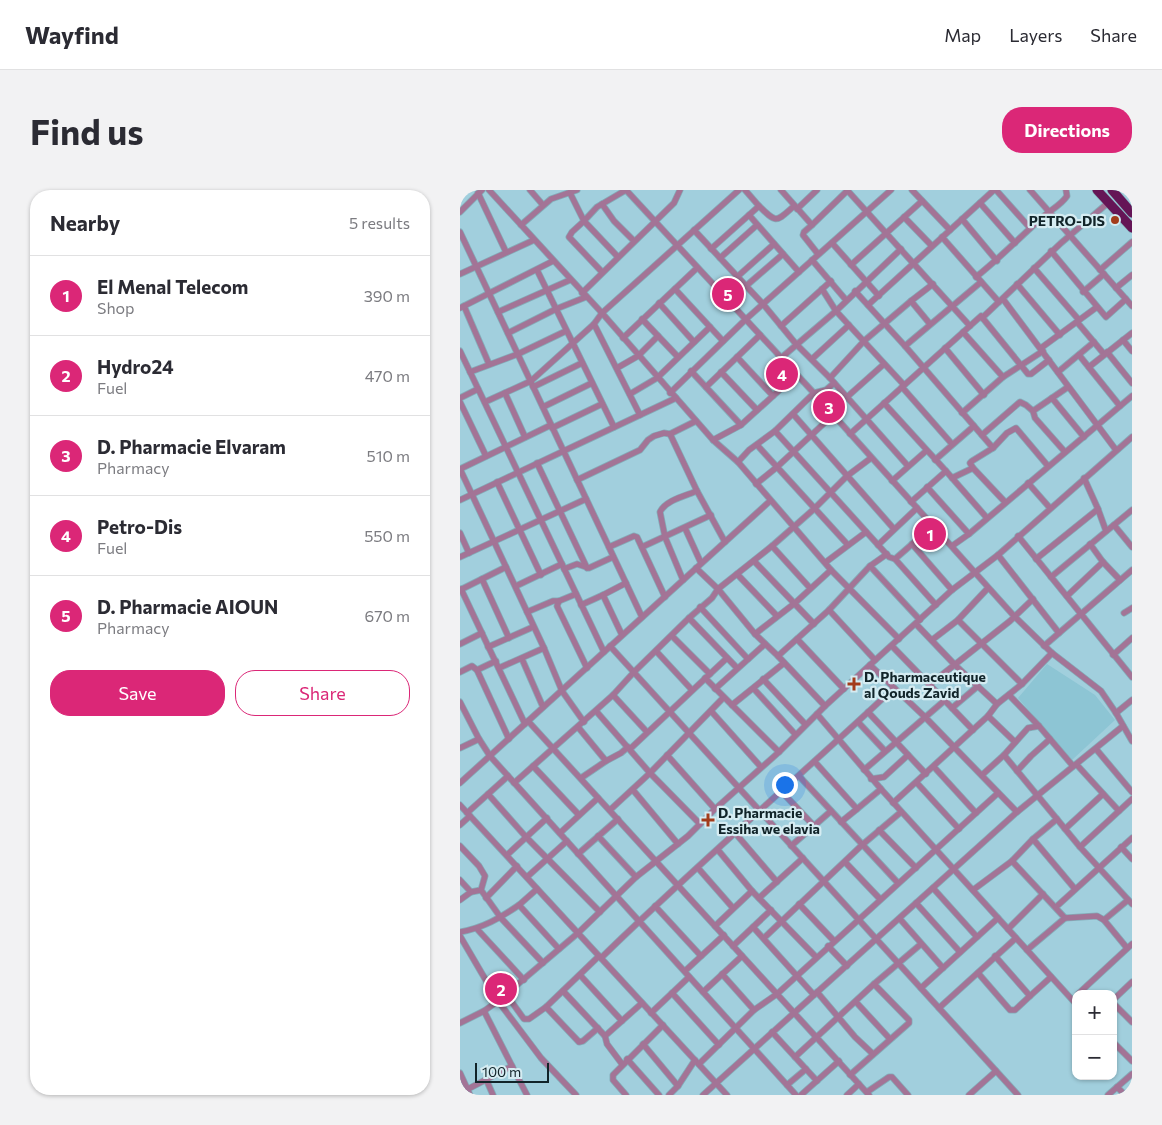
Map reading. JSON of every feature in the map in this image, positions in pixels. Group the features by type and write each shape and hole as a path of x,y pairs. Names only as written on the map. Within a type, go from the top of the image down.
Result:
{"highway":[{"path":"1098,190 1132,228"},
{"path":"1117,192 1132,213"}],"street":[{"path":"489,190 602,313 713,440 738,462 831,570 899,639"},
{"path":"530,190 543,205"},
{"path":"521,225 558,193 570,194 577,190"},
{"path":"602,272 569,238 572,232 597,207 626,190 814,393 1014,616 1044,646 1094,685 1106,698 1132,741"},
{"path":"508,333 584,295 617,256 674,202 681,190"},
{"path":"532,384 594,324 602,313 739,190"},
{"path":"745,190 771,218 776,219 780,219 817,190"},
{"path":"782,190 812,225"},
{"path":"818,254 803,235 847,190 970,326"},
{"path":"670,392 745,320 891,190"},
{"path":"912,190 950,230"},
{"path":"868,306 995,190 1030,228"},
{"path":"1030,190 1132,306"},
{"path":"905,346 952,306 1030,228 1067,196 1066,190"},
{"path":"460,212 480,192 506,252"},
{"path":"570,194 584,221 617,256"},
{"path":"851,265 922,201"},
{"path":"850,434 981,316 982,318 1001,301 1070,234 1108,202"},
{"path":"980,203 1015,243"},
{"path":"602,204 634,241"},
{"path":"711,249 759,206"},
{"path":"749,215 799,272"},
{"path":"904,217 932,246"},
{"path":"962,219 997,261"},
{"path":"720,258 757,225"},
{"path":"694,230 908,466"},
{"path":"461,235 642,618"},
{"path":"942,237 1001,301 1042,350 1116,450"},
{"path":"460,274 534,240"},
{"path":"1083,292 1132,242"},
{"path":"832,243 879,296"},
{"path":"737,277 774,244"},
{"path":"781,358 836,311 901,249"},
{"path":"1051,252 1083,292 1107,317 1126,299"},
{"path":"746,286 783,254"},
{"path":"489,364 462,307 537,270 553,260"},
{"path":"812,260 846,300"},
{"path":"623,338 698,268"},
{"path":"1034,268 1094,342 1132,383"},
{"path":"537,270 614,427"},
{"path":"1116,288 1132,276"},
{"path":"498,312 546,289 570,280"},
{"path":"782,326 831,281"},
{"path":"738,462 748,450 775,431 814,393 826,390 864,341 933,284"},
{"path":"1017,284 1060,335"},
{"path":"675,289 723,341"},
{"path":"822,289 836,311 952,444"},
{"path":"855,291 885,323 992,448"},
{"path":"911,301 930,324"},
{"path":"659,304 694,342"},
{"path":"962,413 1003,377 1042,350 1097,307"},
{"path":"982,318 1020,366 1030,375 1049,360"},
{"path":"642,320 678,358"},
{"path":"594,324 640,415"},
{"path":"812,359 849,325"},
{"path":"630,394 657,378 710,327"},
{"path":"470,372 518,354 566,331"},
{"path":"963,332 1003,377"},
{"path":"1089,367 1132,333"},
{"path":"706,387 760,335"},
{"path":"617,368 638,356 658,336"},
{"path":"1123,340 1132,351"},
{"path":"1058,372 1094,342"},
{"path":"945,348 984,395"},
{"path":"460,351 463,362 485,402 604,652"},
{"path":"1079,355 1120,406"},
{"path":"737,356 773,396"},
{"path":"485,402 582,363"},
{"path":"847,397 884,364"},
{"path":"692,371 741,425"},
{"path":"721,372 757,410"},
{"path":"713,440 741,425 796,375"},
{"path":"543,408 592,383"},
{"path":"1033,411 1068,387"},
{"path":"461,398 478,389"},
{"path":"460,390 461,398 486,456"},
{"path":"505,393 526,437"},
{"path":"952,546 969,534 1132,396"},
{"path":"460,500 676,398"},
{"path":"1052,398 1084,436"},
{"path":"982,435 1020,402 1033,411 1035,418 1065,452"},
{"path":"884,403 987,518"},
{"path":"584,722 562,691 516,586 460,469 506,446 602,404"},
{"path":"793,414 894,530"},
{"path":"756,484 833,415"},
{"path":"577,480 640,450 654,436 664,433 670,434 696,420"},
{"path":"935,460 974,426"},
{"path":"1005,502 973,468 970,463 972,460 992,448 1007,433 1016,428 1048,466"},
{"path":"775,431 878,545 894,559 936,605"},
{"path":"670,434 697,491 725,542"},
{"path":"460,1023 484,1011 543,964 636,877 678,844 779,752 794,734 952,590 998,554 1132,437"},
{"path":"757,445 848,545"},
{"path":"892,482 926,451"},
{"path":"514,783 613,695 700,607 712,598 718,589 772,546 814,509 847,476 871,458"},
{"path":"537,463 586,568"},
{"path":"952,478 973,468"},
{"path":"911,502 946,471"},
{"path":"1084,478 1106,531"},
{"path":"497,482 541,575"},
{"path":"1028,483 1050,508"},
{"path":"927,488 969,534"},
{"path":"683,580 665,537 660,510 672,501 697,491"},
{"path":"460,558 586,499"},
{"path":"460,782 770,501"},
{"path":"878,545 917,508"},
{"path":"1036,559 1098,509"},
{"path":"1051,576 1132,510"},
{"path":"642,547 711,515"},
{"path":"1114,525 1132,546"},
{"path":"894,559 933,526"},
{"path":"685,528 701,563"},
{"path":"826,562 866,532"},
{"path":"460,533 469,553"},
{"path":"1125,539 1132,534"},
{"path":"609,547 634,536 638,537 665,597"},
{"path":"1018,536 1113,655 1130,669 1132,677"},
{"path":"912,544 952,590"},
{"path":"1090,544 1103,562 1120,580"},
{"path":"772,546 810,588"},
{"path":"778,656 829,610 870,566 887,554"},
{"path":"998,554 1059,633"},
{"path":"516,586 563,567 577,564 589,568 613,557"},
{"path":"754,561 814,624"},
{"path":"1067,596 1103,562"},
{"path":"870,566 955,665 997,704"},
{"path":"506,567 460,590 526,722 581,778 868,1094 889,1077 892,1077 908,1095"},
{"path":"696,568 718,589 755,634 824,706"},
{"path":"755,634 795,603 831,570"},
{"path":"1044,646 1131,572"},
{"path":"737,574 777,616"},
{"path":"482,579 509,638"},
{"path":"581,605 626,583"},
{"path":"932,640 958,620 988,588"},
{"path":"527,612 553,600 558,601 576,594"},
{"path":"603,595 622,636"},
{"path":"929,685 1033,599"},
{"path":"558,601 557,606 587,668"},
{"path":"700,607 748,659"},
{"path":"1124,613 1132,608"},
{"path":"829,610 876,660"},
{"path":"689,618 737,668"},
{"path":"958,620 1022,684"},
{"path":"488,647 533,627"},
{"path":"460,636 462,644 482,633"},
{"path":"672,636 707,676 723,698 779,752"},
{"path":"1113,655 1132,638"},
{"path":"797,639 844,689"},
{"path":"715,689 765,644"},
{"path":"610,646 878,939 1015,1094"},
{"path":"892,646 973,730"},
{"path":"499,668 544,648"},
{"path":"656,651 692,690"},
{"path":"893,803 988,716 997,704 1022,684 1052,653"},
{"path":"581,778 629,748 727,658"},
{"path":"522,659 543,708"},
{"path":"477,670 496,661"},
{"path":"732,705 784,663"},
{"path":"870,665 1018,812"},
{"path":"460,672 471,667 477,670 509,739"},
{"path":"763,679 805,724"},
{"path":"952,708 978,686"},
{"path":"506,994 526,1020 546,1007 894,688"},
{"path":"754,689 794,734"},
{"path":"613,695 647,732"},
{"path":"1009,695 1119,811"},
{"path":"610,810 650,773 723,698"},
{"path":"864,770 944,700"},
{"path":"1116,713 1132,700"},
{"path":"460,702 478,739 490,756 796,1095"},
{"path":"596,711 650,773 700,824"},
{"path":"711,711 761,767"},
{"path":"868,712 926,774"},
{"path":"817,714 881,790 937,849 1052,977 1072,995"},
{"path":"988,716 1015,742"},
{"path":"858,722 885,752"},
{"path":"982,775 1004,756 1028,728 1039,726"},
{"path":"703,1095 1037,794 1075,766 1123,726"},
{"path":"578,727 606,761"},
{"path":"460,748 478,739"},
{"path":"1018,771 1050,739"},
{"path":"1096,748 1132,792"},
{"path":"667,754 715,809"},
{"path":"872,778 884,777 908,755"},
{"path":"1004,756 1080,848 1130,902 1104,920"},
{"path":"815,762 857,809"},
{"path":"533,766 579,815"},
{"path":"934,767 976,813"},
{"path":"460,825 488,794 508,776"},
{"path":"799,776 898,884"},
{"path":"916,783 959,828"},
{"path":"632,790 678,844"},
{"path":"842,822 881,790"},
{"path":"782,792 814,826"},
{"path":"669,1095 697,1062 720,1045 754,1010 777,994 998,793"},
{"path":"488,794 526,837 600,912"},
{"path":"1065,829 1103,794"},
{"path":"560,833 598,798"},
{"path":"1080,848 1132,799"},
{"path":"460,805 727,1095"},
{"path":"791,846 830,811"},
{"path":"764,938 862,845 901,812"},
{"path":"507,855 547,818"},
{"path":"578,854 618,819"},
{"path":"973,890 1012,861 1057,819"},
{"path":"879,830 916,868"},
{"path":"736,834 777,882"},
{"path":"598,836 636,877"},
{"path":"1056,907 1132,838"},
{"path":"1033,840 1075,889"},
{"path":"527,877 567,841"},
{"path":"460,846 484,873 485,876 480,890"},
{"path":"1121,848 1132,859"},
{"path":"718,850 759,898 816,957"},
{"path":"759,898 803,858"},
{"path":"1012,861 1065,918"},
{"path":"845,862 880,899"},
{"path":"486,898 517,866"},
{"path":"698,868 733,908"},
{"path":"460,880 471,892"},
{"path":"460,932 477,929 500,918 519,905 537,888"},
{"path":"932,888 976,937"},
{"path":"460,900 471,892 480,890"},
{"path":"480,890 500,918 543,964"},
{"path":"714,926 752,890"},
{"path":"1008,929 1043,894"},
{"path":"916,903 960,952"},
{"path":"799,904 834,941"},
{"path":"519,905 559,949"},
{"path":"655,906 701,956"},
{"path":"733,946 771,910"},
{"path":"1027,950 1065,918 1092,916 1097,916 1104,920 1127,948"},
{"path":"921,988 998,918"},
{"path":"900,919 943,968"},
{"path":"752,927 873,1054"},
{"path":"477,929 524,980"},
{"path":"685,971 724,935"},
{"path":"460,936 498,1001 541,1058 576,1095"},
{"path":"939,1008 1016,938"},
{"path":"795,1057 874,984 921,944"},
{"path":"1083,990 1132,944"},
{"path":"828,946 847,966"},
{"path":"703,992 742,956"},
{"path":"995,956 1030,996"},
{"path":"978,973 1010,1010 1015,1010 1052,977"},
{"path":"722,974 754,1010"},
{"path":"580,975 622,1021"},
{"path":"651,1013 689,977"},
{"path":"850,1074 908,1025 909,1020 874,984"},
{"path":"1117,997 1131,984"},
{"path":"563,991 606,1036 607,1044 659,1095"},
{"path":"672,993 720,1045"},
{"path":"856,1002 890,1039"},
{"path":"606,1036 642,1003"},
{"path":"1117,1005 1132,1022"},
{"path":"546,1007 579,1042 583,1041 598,1028"},
{"path":"484,1011 527,1095"},
{"path":"626,1095 612,1077 663,1025"},
{"path":"772,1032 817,1081"},
{"path":"643,1044 678,1086"},
{"path":"1117,1046 1132,1061"},
{"path":"801,1095 839,1061"},
{"path":"460,1073 469,1092 486,1079 512,1066"},
{"path":"787,1085 806,1069"},
{"path":"969,1095 996,1071"},
{"path":"1108,1095 1132,1074"},
{"path":"486,1079 493,1095"},
{"path":"847,1095 859,1084"},
{"path":"1117,1087 1125,1095"}],"shaded area":[{"path":"1047,664 1095,695 1115,720 1072,760 1018,698"}],"place":[{"name":"PETRO-DIS","path":"1115,220"},
{"name":"D. Pharmacie AIOUN","path":"728,294"},
{"name":"Petro-Dis","path":"782,374"},
{"name":"D. Pharmacie Elvaram","path":"829,407"},
{"name":"El Menal Telecom","path":"930,534"},
{"name":"D. Pharmaceutique al Qouds Zavid","path":"854,684"},
{"name":"D. Pharmacie Essiha we elavia","path":"708,820"},
{"name":"Hydro24","path":"501,989"}]}
